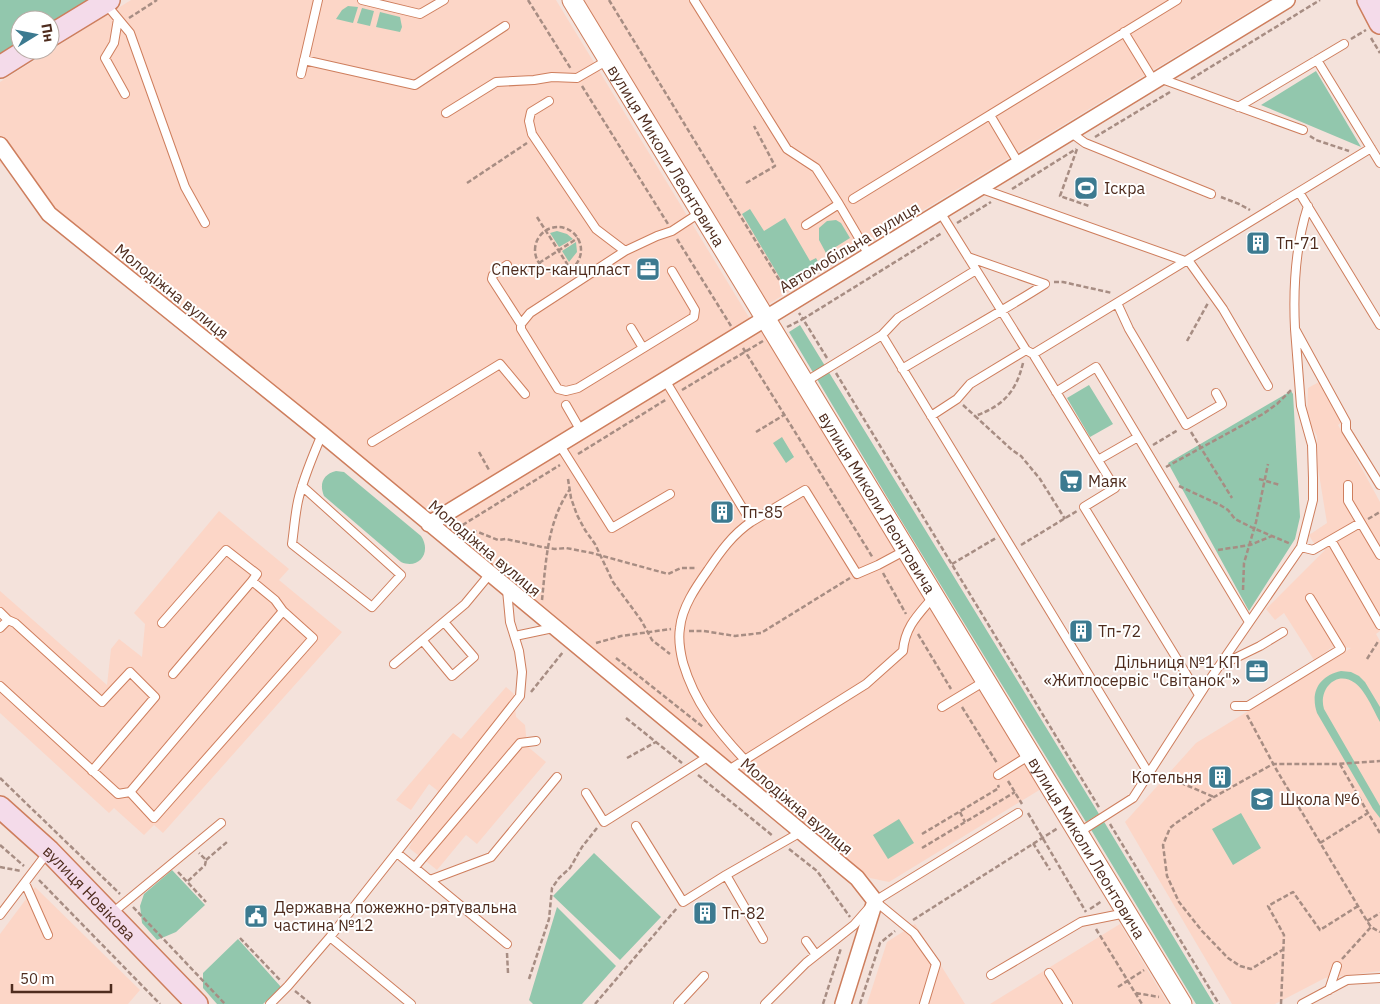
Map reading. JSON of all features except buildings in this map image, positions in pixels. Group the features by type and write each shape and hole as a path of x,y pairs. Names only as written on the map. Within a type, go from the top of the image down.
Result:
{"main road":[{"path":"1368,0 1373,26"},
{"path":"60,30 107,1"},
{"name":"вулиця Новікова","path":"0,807 49,851 197,1004"}],"street":[{"name":"вулиця Миколи Леонтовича","path":"572,0 1182,1004"},
{"name":"Автомобільна вулиця","path":"429,524 736,336 770,326 793,302 1287,0"},
{"name":"Молодіжна вулиця","path":"0,145 49,214 322,434 507,590 538,606 554,628 857,878 875,901"},
{"path":"843,1004 875,901"}],"lane":[{"path":"301,74 318,0"},
{"path":"362,0 420,14 444,0"},
{"path":"694,0 787,149 816,168 869,255"},
{"path":"853,199 1177,0"},
{"path":"107,1 130,33 185,187 205,223"},
{"path":"120,21 114,43 105,58 125,94"},
{"path":"304,60 415,85 505,26"},
{"path":"1124,32 1157,80 1180,86 1303,130"},
{"path":"1238,107 1344,44"},
{"path":"446,113 496,82 552,77 577,78 608,60"},
{"path":"1317,60 1380,163"},
{"path":"549,101 531,112 529,121 534,138 596,229 625,251"},
{"path":"990,115 1019,164"},
{"path":"1070,132 1086,143 1211,194"},
{"path":"931,416 957,399 970,384 1117,303 1371,148"},
{"path":"979,188 1186,261 1223,309 1268,386"},
{"path":"1299,192 1380,325"},
{"path":"806,225 838,204"},
{"path":"1078,833 1133,798 1199,695 1301,547 1313,500 1312,445 1300,406 1293,295 1302,225 1308,206"},
{"path":"521,324 530,313 625,251 672,231 701,212"},
{"path":"940,212 1002,312 1056,392 1115,488 1084,507 1199,695"},
{"path":"968,257 1045,284"},
{"path":"507,265 493,274 492,279 521,324 521,329 558,390 578,388 694,317 695,310 672,271"},
{"path":"804,383 882,335 898,318 976,270"},
{"path":"902,369 1002,312 1045,284"},
{"path":"1117,303 1129,329 1186,425 1222,404 1216,393"},
{"path":"631,328 643,348"},
{"path":"1295,329 1346,422 1346,430 1380,485"},
{"path":"882,335 1012,550 1150,771"},
{"path":"372,442 500,364 525,394"},
{"path":"1056,392 1096,367 1249,622"},
{"path":"665,380 751,522"},
{"path":"566,404 582,431"},
{"path":"302,486 401,575 372,607 292,544 294,520 302,486 322,434"},
{"path":"1098,460 1138,437"},
{"path":"559,444 612,528 670,494"},
{"path":"1348,485 1348,501 1380,555"},
{"path":"744,759 716,728 703,709 692,690 680,649 679,629 683,614 696,586 709,568 739,530 805,490 857,574 906,550"},
{"path":"1301,547 1313,550 1360,523"},
{"path":"1331,540 1380,625"},
{"path":"162,623 226,550 258,574 173,674"},
{"path":"394,664 465,604 489,575"},
{"path":"130,792 154,818 313,638 283,611 276,600 252,582"},
{"path":"270,1004 330,937 520,696 522,672 519,652 510,622 507,590"},
{"path":"727,771 866,684 903,651 904,638 912,623 934,596"},
{"path":"1235,706 1248,706 1340,649 1310,598"},
{"path":"0,686 118,794 130,792 283,611"},
{"path":"0,612 8,620 15,623 102,702 130,672 155,697 92,772"},
{"path":"0,628 8,620"},
{"path":"422,641 452,676 474,657 444,622"},
{"path":"515,636 554,628"},
{"path":"1219,666 1260,646 1283,632"},
{"path":"942,707 986,681"},
{"path":"415,867 520,743 536,741"},
{"path":"999,777 1030,755"},
{"path":"586,794 604,822 710,756"},
{"path":"430,880 491,857 557,777"},
{"path":"765,1004 806,962 854,925 875,901 1018,813"},
{"path":"110,915 221,823"},
{"path":"636,826 682,902 801,832"},
{"path":"0,915 49,851"},
{"path":"397,853 507,944"},
{"path":"726,875 763,939"},
{"path":"25,882 48,936"},
{"path":"875,901 914,933 936,964 924,1004"},
{"path":"991,975 1081,922 1126,912"},
{"path":"330,937 410,1004"},
{"path":"806,941 816,955"},
{"path":"1329,990 1336,966"},
{"path":"1049,973 1068,1004"},
{"path":"678,1004 704,976"},
{"path":"1302,1004 1347,980 1378,978 1380,986"}],"path":[{"path":"120,21 157,0"},
{"path":"528,0 878,565 957,699 999,777 1016,792 1042,838"},
{"path":"609,0 1219,1004"},
{"path":"1086,143 1320,0"},
{"path":"1344,44 1373,26"},
{"path":"746,183 775,166 754,126"},
{"path":"1303,130 1316,140 1359,155"},
{"path":"468,182 534,138"},
{"path":"709,568 681,568 668,574 600,555 566,548 548,548 506,539 498,540 478,532 456,529 745,351 770,326 803,319 1078,148 1060,196 1089,206"},
{"path":"1211,194 1239,204 1260,216"},
{"path":"537,217 578,281"},
{"path":"564,227 578,238 581,252 576,265 571,270 559,274 542,268 535,256 535,249 536,242 546,230 564,227"},
{"path":"539,263 578,238"},
{"path":"1045,284 1063,282 1127,297"},
{"path":"1187,341 1212,295"},
{"path":"975,416 1003,402 1012,390 1022,368"},
{"path":"1159,472 1263,414 1277,404 1299,382"},
{"path":"957,399 1012,450 1021,456 1040,479 1064,519"},
{"path":"756,432 784,415"},
{"path":"1145,450 1186,425 1232,498"},
{"path":"479,452 496,483"},
{"path":"568,459 568,482 577,515 613,582 641,620 652,640 684,667"},
{"path":"1241,609 1244,563 1256,522 1268,464"},
{"path":"1259,479 1280,485"},
{"path":"1164,481 1192,491 1220,505 1228,510 1235,519 1253,528 1301,547"},
{"path":"538,606 548,548 557,511 570,489"},
{"path":"1012,550 1084,507"},
{"path":"952,564 1003,534"},
{"path":"1207,552 1250,545 1272,536"},
{"path":"761,633 857,574"},
{"path":"537,596 538,606"},
{"path":"589,637 605,649"},
{"path":"1367,659 1380,640"},
{"path":"527,697 563,652"},
{"path":"612,655 705,729"},
{"path":"1246,713 1273,764 1370,926 1380,932"},
{"path":"626,718 817,872 851,918 823,1004"},
{"path":"627,758 656,742"},
{"path":"1284,949 1251,969 1240,966 1228,958 1202,931 1172,890 1167,876 1163,845 1166,836 1176,823 1214,797 1273,764 1339,764 1380,761"},
{"path":"1339,764 1380,833"},
{"path":"1150,771 1214,797"},
{"path":"922,834 999,788 999,777"},
{"path":"0,778 121,895"},
{"path":"922,848 1016,792"},
{"path":"960,812 965,822"},
{"path":"1320,842 1368,813"},
{"path":"529,979 549,919 552,888 570,868 596,829 604,822"},
{"path":"860,1004 880,943 1052,831"},
{"path":"187,882 205,865 206,860 227,842"},
{"path":"1033,843 1050,870"},
{"path":"0,845 32,873 160,1004"},
{"path":"192,846 206,860"},
{"path":"170,864 206,902"},
{"path":"0,867 32,873"},
{"path":"1281,1004 1284,935 1268,906 1293,892 1320,930 1358,906"},
{"path":"127,901 225,1004"},
{"path":"1086,912 1102,901"},
{"path":"595,1004 682,902"},
{"path":"1367,921 1380,913"},
{"path":"1336,966 1370,926"},
{"path":"240,938 282,982 311,1004"},
{"path":"507,944 508,972"},
{"path":"1118,987 1144,970"}],"shaded area":[{"path":"131,0 556,0 750,319 432,514 413,501 0,163 0,82 35,60 60,60 60,44"},
{"path":"579,0 1268,0 767,305"},
{"path":"762,330 1041,789 889,882 870,878 455,543 447,525 465,510"},
{"name":"Школа №6","path":"1319,382 1342,422 1338,425 1380,502 1380,631 1376,634 1380,641 1380,971 1325,978 1275,1004 1232,1004 1125,822 1196,743 1351,648 1334,646 1314,660 1284,613 1275,620 1266,609 1325,550 1313,542 1309,535 1327,523 1318,468 1317,436 1307,418 1308,388"},
{"path":"219,511 289,569 279,580 342,632 163,833 154,825 144,835 114,808 109,813 0,713 0,591 107,685 111,649 119,639 142,657 145,624 134,613"},
{"path":"506,687 514,694 516,717 525,725 527,746 546,762 477,844 466,835 437,870 409,848 438,791 429,784 411,810 396,800 453,733 461,739"},
{"path":"35,887 140,990 128,1004 0,1004 0,934"},
{"path":"915,924 965,1004 867,1004 887,942"},
{"path":"1120,924 1168,1004 990,1004"}],"green space":[{"path":"0,0 99,0 60,23 60,10 10,10 10,53 0,59"},
{"path":"348,6 358,7 353,23 336,19 342,10"},
{"path":"362,8 374,11 370,26 357,23"},
{"path":"380,12 400,17 402,27 400,32 376,27"},
{"path":"1316,71 1361,147 1261,105"},
{"path":"750,209 764,231 785,218 810,261 816,258 822,269 787,290 742,214"},
{"path":"836,220 841,223 850,238 826,253 819,240 819,228 827,221"},
{"path":"557,231 567,234 573,239 559,247 550,233"},
{"path":"576,242 577,252 569,262 562,251"},
{"path":"800,325 1099,814 1086,822 896,512 789,332"},
{"path":"1089,385 1113,424 1090,437 1067,398"},
{"path":"1291,391 1293,394 1300,517 1295,539 1249,611 1168,463"},
{"path":"782,437 794,457 786,463 773,443"},
{"path":"336,471 344,472 421,536 425,548 422,558 418,562 407,564 401,562 324,496 323,480 328,474"},
{"path":"1341,671 1351,672 1359,676 1365,682 1380,707 1380,722 1362,690 1348,679 1341,678 1335,680 1326,689 1324,695 1324,709 1380,806 1380,818 1317,713 1315,698 1318,686 1333,673"},
{"path":"1241,813 1261,848 1233,865 1212,829"},
{"path":"899,819 914,843 888,859 873,835"},
{"path":"1103,820 1214,1004 1196,1004 1090,828"},
{"path":"594,853 661,917 620,960 553,896"},
{"path":"172,870 205,905 176,932 157,940 142,923 140,906 144,894"},
{"path":"557,907 616,966 582,1004 533,1004 529,1000"},
{"path":"238,939 281,987 263,1004 217,1004 203,988 203,973"}],"place":[{"name":"Іскра","path":"1086,188"},
{"name":"Тп-71","path":"1258,243"},
{"name":"Спектр-канцпласт","path":"648,269"},
{"name":"Маяк","path":"1071,481"},
{"name":"Тп-85","path":"722,512"},
{"name":"Тп-72","path":"1081,631"},
{"name":"Дільниця №1 КП «Житлосервіс \"Світанок\"»","path":"1257,671"},
{"name":"Котельня","path":"1220,777"},
{"name":"Школа №6","path":"1262,799"},
{"name":"Тп-82","path":"705,913"},
{"name":"Державна пожежно-рятувальна частина №12","path":"256,916"}]}
